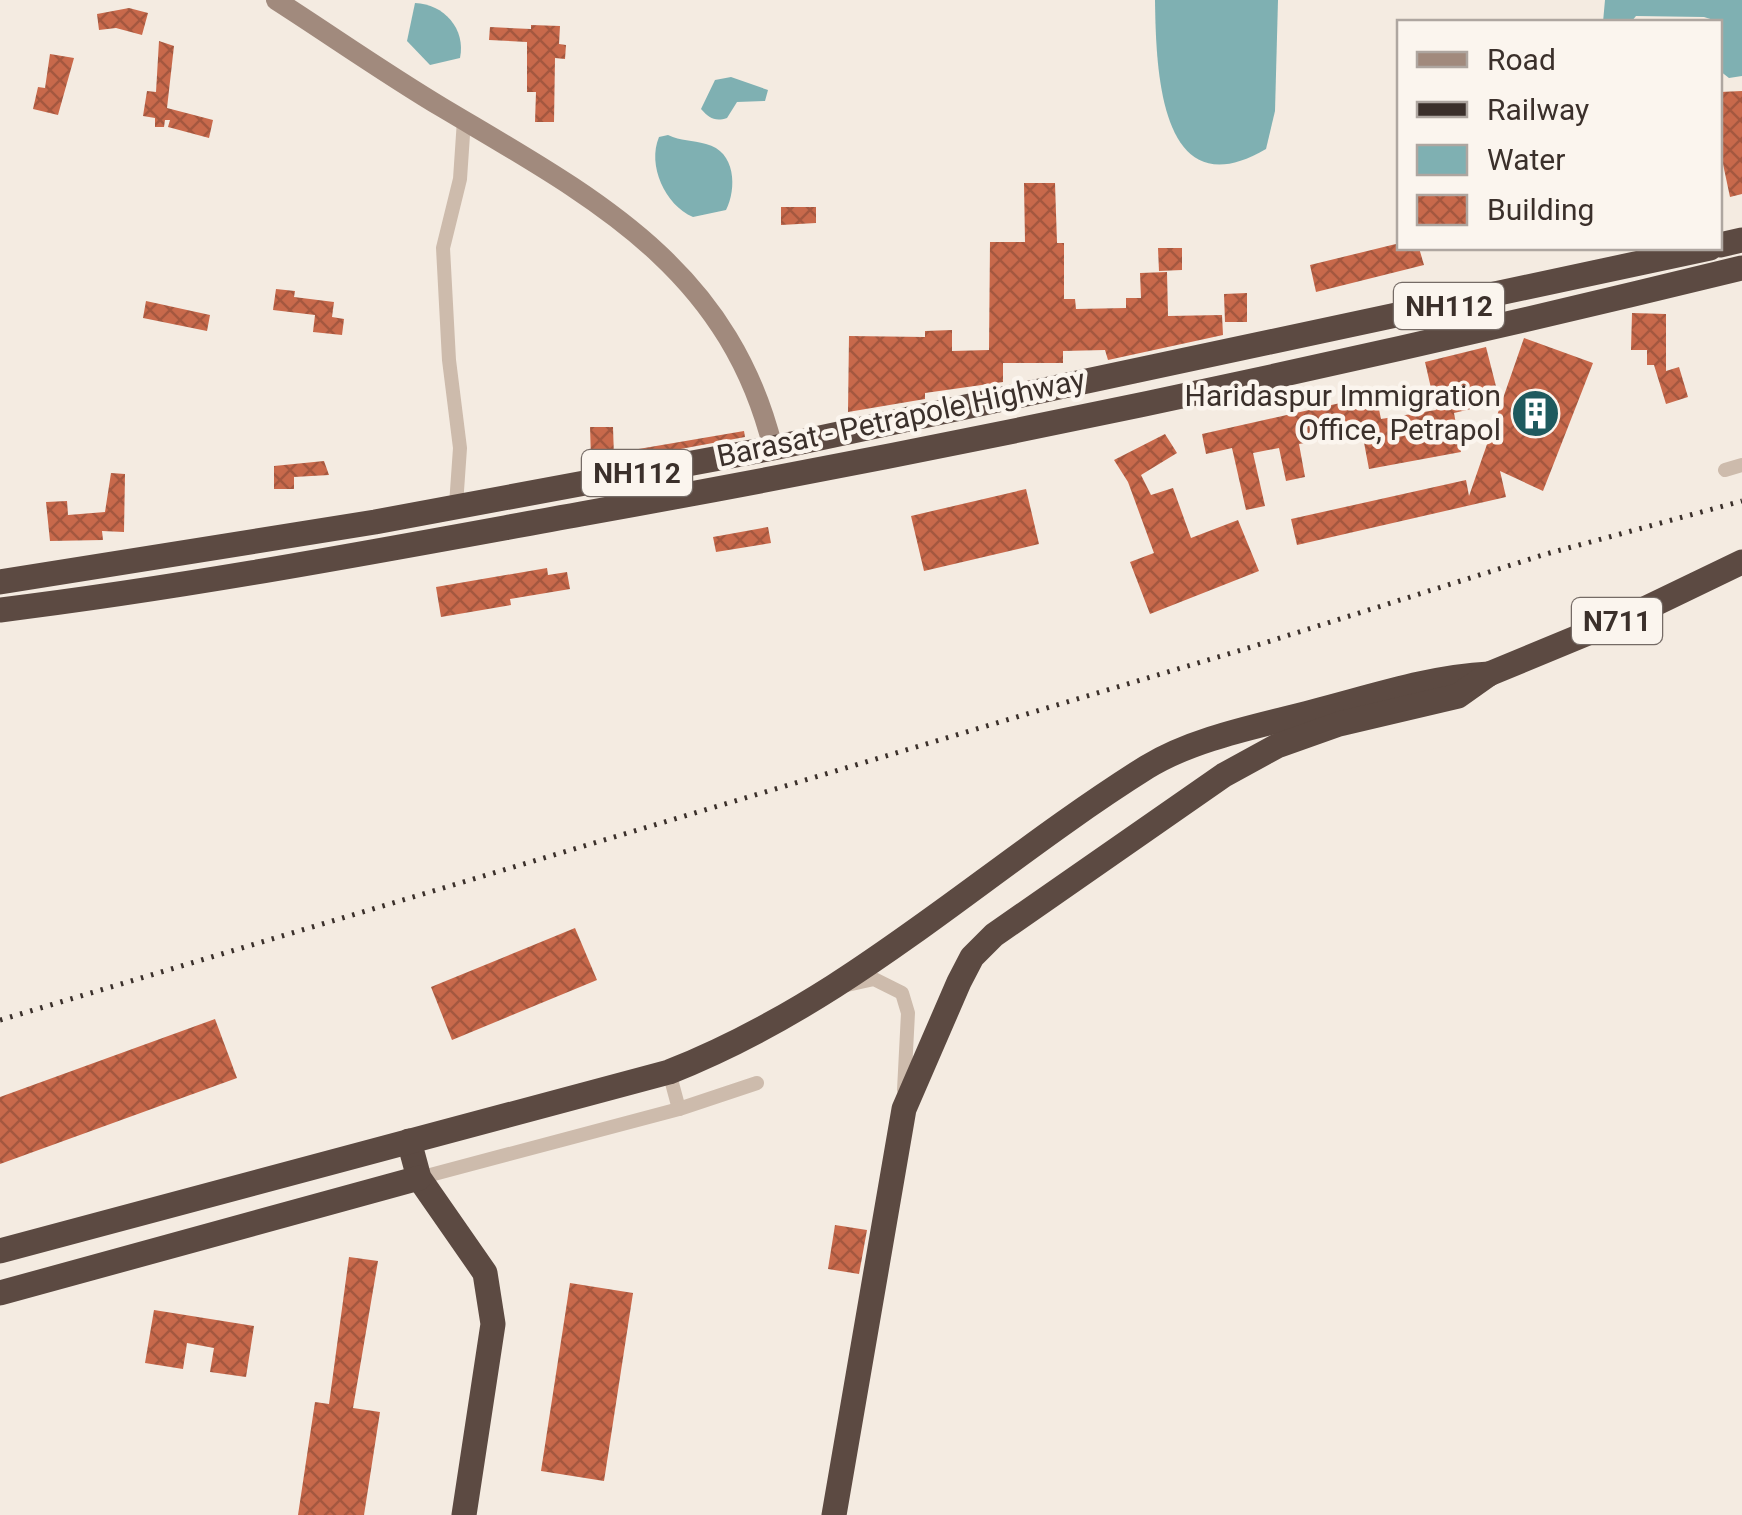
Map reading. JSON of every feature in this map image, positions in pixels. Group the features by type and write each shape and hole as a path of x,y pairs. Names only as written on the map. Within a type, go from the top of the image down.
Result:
{"highway":[{"name":"Barasat - Petrapole Highway","path":"0,582 772,448 1702,250"},
{"name":"Barasat - Petrapole Highway","path":"0,610 397,548 815,471 1742,268"},
{"name":"N711","path":"1489,674 1634,614 1742,562"},
{"path":"0,1252 669,1072 737,1046 841,986 1150,765 1268,724 1451,676 1489,674"},
{"path":"834,1515 904,1109 972,957 994,935 1224,775 1277,746 1340,724 1458,696 1489,674"},
{"path":"409,1141 419,1178 485,1272 493,1324 464,1515"},
{"path":"0,1292 419,1178"}],"street":[{"path":"276,0 629,226 694,286 747,368 772,448"},
{"path":"456,505 460,448 449,360 443,248 460,179 464,120"},
{"path":"1724,470 1742,465"},
{"path":"841,986 874,979 902,993 908,1013 904,1109"},
{"path":"669,1072 679,1109"},
{"path":"419,1178 679,1109 757,1083"}],"water":[{"path":"1155,0 1278,0 1275,111 1266,149 1231,163 1204,162 1184,147 1171,124 1162,94"},
{"path":"1605,0 1742,0 1742,76 1729,78 1722,73 1722,20 1636,16 1633,20 1603,20"},
{"path":"415,3 435,8 451,20 460,37 460,58 430,65 407,41"},
{"path":"731,77 768,90 765,101 737,102 727,118 712,118 701,109 715,80"},
{"path":"668,135 706,144 723,154 732,182 726,210 693,217 667,194 655,160 659,137"}],"building":[{"path":"129,8 148,13 142,35 116,28 99,30 97,14"},
{"path":"531,25 560,26 559,44 566,45 565,59 555,58 554,122 535,122 536,92 527,92 527,42 489,40 490,27 531,29"},
{"path":"159,41 174,46 167,108 213,120 209,138 168,127 170,120 165,120 164,127 155,127 155,118 143,116 147,91 156,92"},
{"path":"50,54 74,58 58,115 33,109 38,87 45,88"},
{"path":"1742,91 1742,194 1730,197 1722,159 1722,92"},
{"path":"1024,183 1055,183 1057,243 1064,243 1064,299 1075,299 1076,309 1126,308 1126,298 1141,298 1140,273 1167,272 1168,316 1222,315 1223,335 1108,360 1105,350 1063,351 1063,363 1003,363 1003,382 925,393 925,399 848,412 849,336 925,337 925,331 952,330 952,351 989,350 990,242 1025,242"},
{"path":"781,207 816,207 816,223 781,225"},
{"path":"1397,244 1397,250 1420,250 1424,265 1316,292 1310,265"},
{"path":"1158,248 1182,248 1182,270 1159,271"},
{"path":"276,289 295,291 294,297 334,302 332,317 344,319 342,335 313,332 315,315 273,310"},
{"path":"1247,293 1247,322 1225,322 1224,294"},
{"path":"146,301 210,315 207,331 143,318"},
{"path":"1632,313 1666,314 1666,371 1679,367 1688,397 1666,404 1654,365 1647,365 1647,350 1631,350"},
{"name":"Haridaspur Immigration Office, Petrapol","path":"1524,338 1593,363 1543,491 1500,471 1506,497 1297,545 1291,519 1466,480 1469,496"},
{"path":"1486,347 1500,402 1454,413 1461,452 1369,469 1362,432 1299,444 1305,477 1286,481 1279,448 1253,453 1265,506 1246,510 1232,448 1206,454 1202,434 1376,395 1381,419 1436,410 1425,362"},
{"path":"590,427 613,427 614,457 591,458"},
{"path":"744,431 745,437 616,461 615,453"},
{"path":"1165,434 1177,453 1141,475 1151,495 1173,488 1191,538 1238,520 1259,571 1150,614 1130,562 1154,553 1128,482 1114,460"},
{"path":"324,461 329,475 294,477 294,489 274,489 274,466"},
{"path":"111,473 125,474 124,532 102,531 103,540 50,541 46,502 67,501 68,515 105,512"},
{"path":"1026,489 1039,544 924,571 911,516"},
{"path":"768,527 771,543 716,552 713,537"},
{"path":"547,568 548,575 567,572 570,589 510,599 511,605 441,617 436,587"},
{"path":"575,928 597,980 452,1040 431,987"},
{"path":"215,1019 237,1078 0,1164 0,1097"},
{"path":"835,1225 867,1230 859,1274 828,1269"},
{"path":"349,1257 378,1261 353,1408 380,1412 364,1515 298,1515 315,1402 329,1404"},
{"path":"570,1283 633,1293 604,1481 541,1471"},
{"path":"154,1310 254,1326 246,1377 210,1372 214,1348 187,1343 183,1369 145,1363"}],"railway":[{"path":"0,1020 1248,648 1546,554 1742,501"}],"place":[{"name":"Haridaspur Immigration Office, Petrapol","path":"1536,413"}]}
